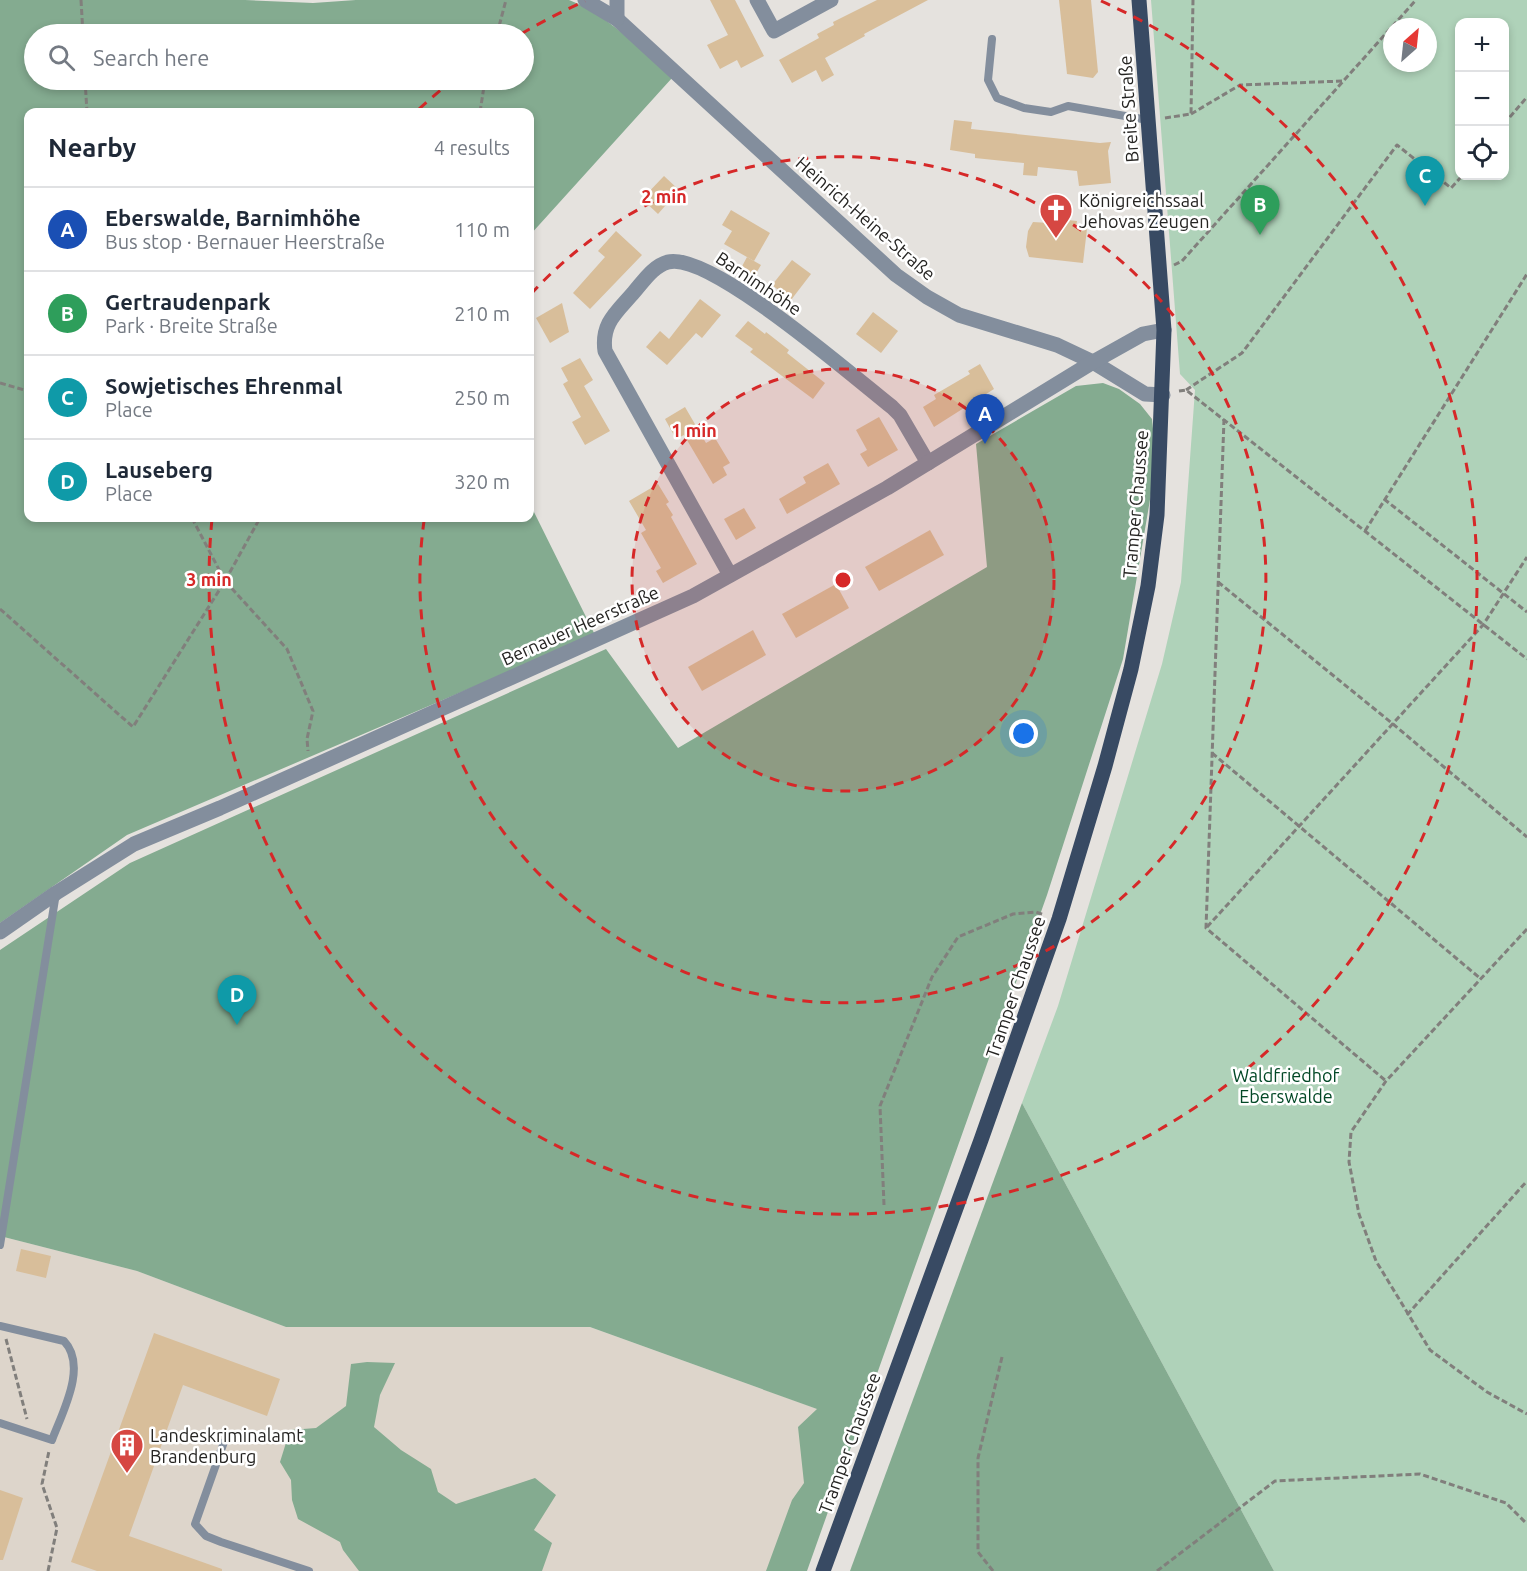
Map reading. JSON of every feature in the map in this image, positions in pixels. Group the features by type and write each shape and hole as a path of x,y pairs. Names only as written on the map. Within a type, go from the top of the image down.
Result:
{"main road":[{"name":"Breite Straße","path":"1139,0 1164,330 1163,395"},
{"name":"Tramper Chaussee","path":"823,1571 981,1140 1059,919 1105,766 1131,669 1148,586 1157,515 1163,395"}],"street":[{"name":"Heinrich-Heine-Straße","path":"585,0 617,19 896,275 927,297 959,315 1057,345 1093,362 1145,394 1163,395"},
{"path":"617,0 617,19"},
{"path":"757,0 774,32 831,0"},
{"name":"Barnimhöhe","path":"730,575 605,351 603,338 609,322 653,270 668,262 687,263 704,269 765,307 892,407 900,415 928,463"},
{"name":"Bernauer Heerstraße","path":"0,932 56,893 134,844 220,808 682,601 928,463 1093,362 1143,334 1164,330"}],"lane":[{"path":"992,39 987,80 997,98 1024,108 1051,112 1068,106 1148,120"},
{"path":"0,1245 56,893"},
{"path":"0,1423 52,1440 71,1390 74,1368 68,1346 64,1341 1,1326"},
{"path":"224,1442 195,1524 206,1536 309,1571"}],"path":[{"path":"81,0 82,24"},
{"path":"500,24 506,0"},
{"path":"1191,114 1193,0"},
{"path":"1159,272 1182,261 1416,0"},
{"path":"1148,120 1191,114 1240,85 1343,81"},
{"path":"86,90 87,108"},
{"path":"481,108 483,90"},
{"path":"1509,118 1527,97"},
{"path":"1163,395 1186,390 1242,353 1396,145 1451,188 1458,180"},
{"path":"1365,531 1527,274"},
{"path":"0,383 24,390"},
{"path":"1186,390 1527,659"},
{"path":"1206,928 1224,419"},
{"path":"1384,499 1527,612"},
{"path":"194,522 225,581 287,649 313,711 307,739 309,753"},
{"path":"0,609 133,728 225,581 258,522"},
{"path":"1206,928 1483,625 1527,557"},
{"path":"1218,582 1527,837"},
{"path":"1212,753 1481,979"},
{"path":"884,1205 880,1106 932,977 958,937 1013,915 1036,912 1059,919"},
{"path":"1206,928 1386,1081"},
{"path":"1527,929 1386,1081 1351,1132 1349,1162 1359,1214 1376,1261 1430,1350 1487,1392 1527,1413"},
{"path":"1407,1315 1527,1181"},
{"path":"1,1326 30,1433"},
{"path":"993,1571 978,1552 978,1458 1002,1357"},
{"path":"48,1571 57,1528 42,1484 52,1440"},
{"path":"1157,1571 1275,1481 1420,1474 1506,1503 1527,1524"}],"shaded area":[{"path":"0,1236 137,1271 286,1327 590,1327 859,1424 805,1571 0,1571"}],"green space":[{"path":"0,0 245,0 313,3 356,0 569,0 583,6 624,34 672,78 534,231 534,108 24,108 24,522 534,522 534,512 595,635 127,835 0,923"},
{"name":"Waldfriedhof Eberswalde","path":"1151,0 1527,0 1527,1571 1274,1571 1022,1103 1058,1006 1162,664 1181,582 1195,390 1180,374"},
{"path":"1103,383 1119,389 1140,404 1152,419 1154,439 1154,476 1123,659 1047,895 807,1571 766,1571 792,1500 804,1483 798,1427 817,1409 590,1327 286,1327 137,1271 0,1236 0,950 130,863 606,649 678,748 987,567 976,444 1076,386"},
{"path":"1022,1103 1274,1571 850,1571"},
{"path":"395,1363 380,1395 374,1427 401,1450 431,1469 438,1492 456,1504 535,1478 556,1495 534,1530 552,1543 542,1571 359,1571 343,1550 340,1542 298,1519 292,1500 291,1480 280,1462 290,1430 316,1428 346,1406 351,1364"}],"building":[{"path":"710,0 735,0 764,56 741,68 737,60 720,69 707,45 728,35"},
{"path":"877,0 928,0 825,58 834,75 822,82 816,70 792,83 779,60 819,38 817,34 834,25 833,22"},
{"path":"1059,0 1091,0 1098,72 1093,78 1067,74"},
{"path":"954,120 972,122 971,129 1100,143 1111,142 1108,151 1111,183 1079,186 1077,171 1038,167 1037,176 1023,175 1024,163 975,158 975,154 950,150"},
{"path":"664,176 679,190 658,214 642,199"},
{"path":"731,210 770,233 754,261 724,244 732,231 722,225"},
{"name":"Königreichssaal Jehovas Zeugen","path":"1049,218 1077,221 1076,228 1087,229 1083,263 1029,257 1026,247 1028,231 1033,222 1049,223"},
{"path":"616,231 642,255 590,309 573,293 605,257 598,251"},
{"path":"747,257 761,265 752,280 739,272"},
{"path":"792,260 811,274 791,300 772,285"},
{"path":"700,299 721,315 702,338 696,333 667,365 646,347 660,331 669,339"},
{"path":"562,303 569,332 550,343 536,318"},
{"path":"873,312 898,331 881,353 856,334"},
{"path":"748,321 789,350 787,353 825,383 813,399 750,352 753,349 735,336"},
{"path":"580,358 593,380 584,386 610,431 585,445 572,422 581,417 563,384 568,381 561,368"},
{"path":"980,364 994,389 934,427 923,407 936,399 934,395 970,374 968,371"},
{"path":"685,407 706,443 715,438 730,463 723,467 727,475 713,484 684,435 676,439 665,419"},
{"path":"879,417 898,450 868,467 860,454 867,450 856,430"},
{"path":"828,463 840,484 787,514 779,499 806,483 803,477"},
{"path":"658,484 669,502 666,504 673,515 671,517 697,564 663,583 656,571 661,568 641,533 646,530 629,501"},
{"path":"744,508 756,528 736,540 724,519"},
{"path":"930,530 944,555 879,591 865,567"},
{"path":"836,584 849,608 796,638 782,614"},
{"path":"753,630 766,655 702,691 688,667"},
{"path":"21,1249 51,1256 46,1278 16,1271"},
{"name":"Landeskriminalamt Brandenburg","path":"154,1333 280,1379 267,1416 183,1385 129,1536 222,1569 222,1571 97,1571 71,1562"},
{"path":"0,1490 23,1498 3,1560 0,1560"}],"place":[{"name":"Sowjetisches Ehrenmal","path":"1425,206"},
{"name":"Gertraudenpark","path":"1260,235"},
{"name":"Königreichssaal Jehovas Zeugen","path":"1056,239"},
{"name":"Eberswalde, Barnimhöhe","path":"985,444"},
{"name":"Lauseberg","path":"237,1025"},
{"name":"Landeskriminalamt Brandenburg","path":"127,1474"}]}
